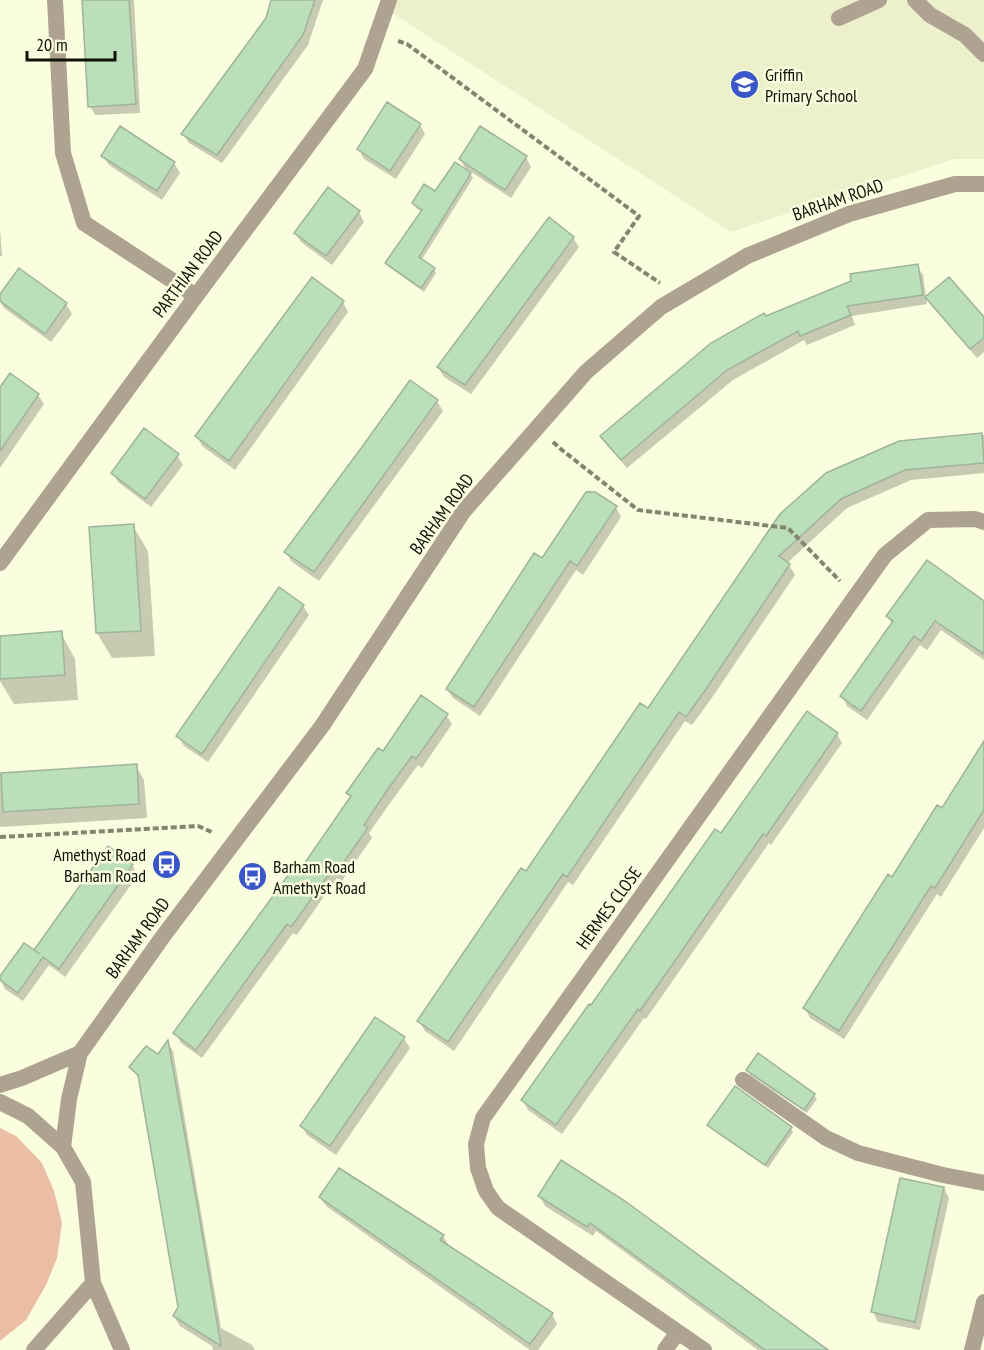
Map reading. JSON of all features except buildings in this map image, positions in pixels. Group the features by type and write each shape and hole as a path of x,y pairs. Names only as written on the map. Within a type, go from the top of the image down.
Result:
{"street":[{"path":"55,0 63,153 84,223 196,296"},
{"name":"PARTHIAN ROAD","path":"0,563 365,69 389,0"},
{"path":"839,18 879,0"},
{"path":"915,0 930,15 965,35 984,54"},
{"name":"BARHAM ROAD","path":"63,1147 69,1099 80,1053 164,935 322,726 463,512 586,372 661,307 747,256 849,214 955,184 984,184"},
{"name":"HERMES CLOSE","path":"704,1350 498,1208 486,1191 478,1168 476,1144 483,1118 885,555 928,520 975,519 984,522"},
{"path":"0,1085 80,1053"},
{"path":"743,1080 826,1138 858,1153 984,1184"},
{"path":"0,1102 28,1116 63,1147 83,1182 93,1283 122,1350"},
{"path":"34,1350 93,1283"},
{"path":"972,1350 984,1302"},
{"path":"665,1350 678,1332"}],"path":[{"path":"378,32 407,44 639,216 614,252 658,281 675,298"},
{"path":"538,427 562,450 638,510 788,528 856,596"},
{"path":"0,837 198,826 234,842"}],"shaded area":[{"name":"Griffin Primary School","path":"389,0 984,0 984,159 954,159 731,232 389,11"},
{"path":"0,1128 16,1136 42,1163 54,1191 62,1223 57,1258 46,1285 26,1320 0,1341"}],"place":[{"name":"Griffin Primary School","path":"744,85"},
{"name":"Amethyst Road Barham Road","path":"167,865"},
{"name":"Barham Road Amethyst Road","path":"252,877"}]}
